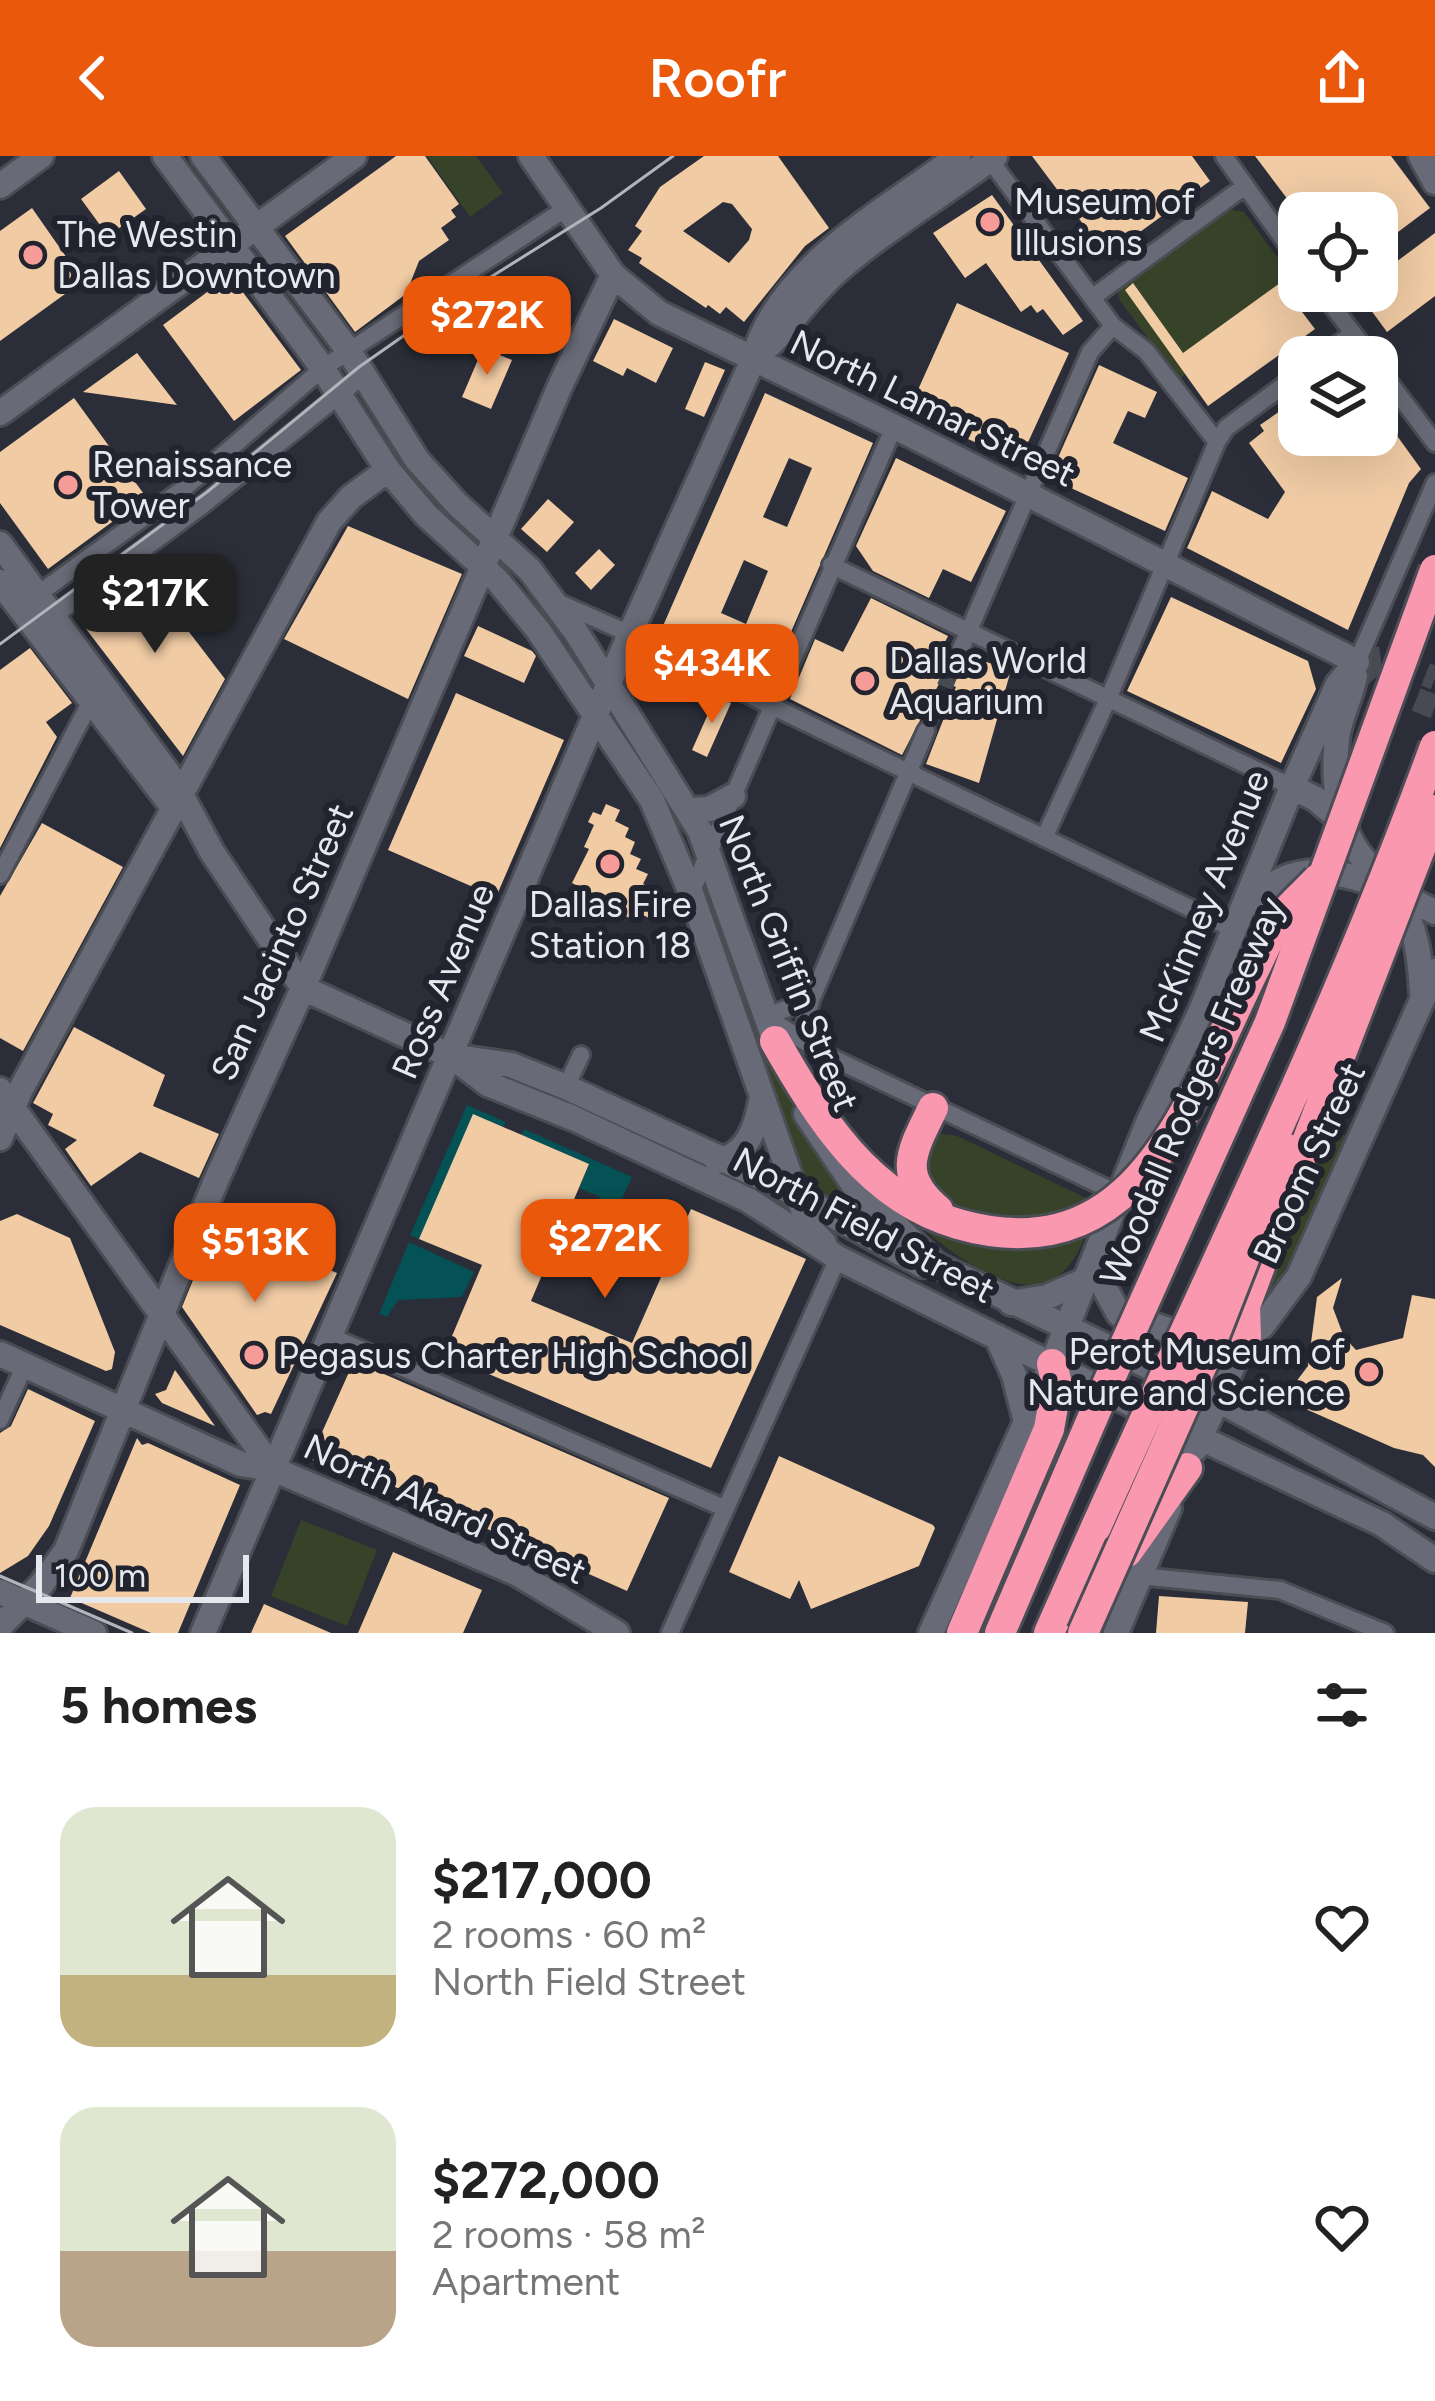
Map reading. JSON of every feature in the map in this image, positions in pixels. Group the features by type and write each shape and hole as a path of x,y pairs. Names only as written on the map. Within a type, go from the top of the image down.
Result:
{"highway":[{"name":"Woodall Rodgers Freeway","path":"1000,1633 1270,1022 1435,570"},
{"path":"1049,1633 1288,1101 1405,830 1435,746"},
{"path":"1246,1337 1245,1306 1435,810"},
{"path":"781,1032 822,1119 893,1194 931,1216 1000,1235 1046,1233 1083,1223 1124,1194 1177,1124 1281,918 1327,871"},
{"path":"1086,1633 1273,1186 1289,1142 1288,1101"},
{"path":"933,1108 910,1171 923,1197 958,1224"},
{"path":"962,1633 1049,1429 1057,1384 1052,1364"},
{"path":"1086,1633 1128,1550 1187,1468"}],"main road":[{"path":"0,186 41,156"},
{"name":"North Griffin Street","path":"165,156 322,368 388,470 538,630 658,811 797,1196 814,1233 838,1258"},
{"name":"North Griffin Street","path":"203,156 348,350 417,460 555,601 688,810 709,852 781,1032 794,1093 824,1146 855,1187 948,1272"},
{"path":"0,413 354,156"},
{"name":"North Lamar Street","path":"531,156 613,275 659,314 894,427 1357,662"},
{"name":"Ross Avenue","path":"202,1633 753,359 776,342 880,226 958,156"},
{"name":"Ross Avenue","path":"880,226 991,157"},
{"name":"San Jacinto Street","path":"0,1626 12,1597 66,1550 128,1413 160,1316 482,566 613,275"},
{"path":"0,1138 6,1099 339,508 388,470"},
{"path":"0,544 28,601 177,800 303,988"},
{"path":"0,582 28,601"},
{"path":"44,624 91,701 177,800"},
{"path":"1357,662 1337,738 1343,822 1360,859 1394,894 1416,939 1422,1001"},
{"name":"McKinney Avenue","path":"1052,1364 1292,787 1338,684 1357,662"},
{"path":"1292,787 1316,799 1343,822"},
{"path":"688,810 710,809 733,796"},
{"path":"1238,918 1280,880 1298,873 1341,874 1435,912"},
{"name":"Broom Street","path":"1200,1438 1246,1337 1272,1315 1299,1276 1435,971"},
{"name":"North Field Street","path":"303,988 451,1055 488,1084 748,1199 838,1258 1337,1502 1402,1535 1435,1560"},
{"name":"North Field Street","path":"451,1055 511,1065 724,1160 897,1253 948,1272 1218,1400 1435,1517"},
{"path":"652,1155 672,1144 708,1160 724,1160 746,1144 762,1094"},
{"name":"North Akard Street","path":"6,1099 273,1469 516,1573 616,1633"},
{"path":"838,1258 862,1250 936,1282 948,1272"},
{"path":"1011,1303 1047,1297 1090,1273 1110,1304 1127,1319 1191,1339 1246,1337"},
{"path":"997,1337 1014,1375 1024,1418"},
{"path":"0,1354 242,1465 273,1469"},
{"path":"931,1633 1052,1364"},
{"path":"128,1413 153,1410 205,1432 224,1434 227,1426 204,1391 203,1375"},
{"path":"1121,1628 1200,1438"},
{"path":"1337,1502 1371,1505 1435,1543"},
{"path":"12,1597 94,1633"}],"street":[{"path":"1224,156 1278,232"},
{"path":"991,157 1113,326 1146,351 1217,442"},
{"path":"1093,297 1245,186"},
{"path":"28,601 187,486 322,368 565,208"},
{"path":"1338,312 1355,336"},
{"path":"953,667 1090,352 1113,326"},
{"path":"1349,336 1353,333"},
{"path":"44,624 364,375"},
{"path":"1044,838 1217,442 1226,428 1278,390"},
{"path":"1398,394 1435,443"},
{"path":"691,893 894,427"},
{"name":"McKinney Avenue","path":"1357,662 1435,483"},
{"path":"831,565 1292,787"},
{"path":"555,601 1044,838 1238,918"},
{"path":"0,874 91,701"},
{"path":"781,1032 811,1000 926,731"},
{"path":"781,1032 795,1009 811,1000"},
{"path":"781,1032 1119,1194"},
{"path":"566,1087 581,1055"},
{"path":"670,1633 838,1258"},
{"path":"331,1336 724,1508"},
{"path":"0,1420 25,1365"},
{"path":"1140,1576 1280,1589 1385,1633"}],"shaded area":[{"path":"427,156 476,156 503,193 470,217"},
{"path":"1227,209 1244,212 1278,258 1278,308 1178,380 1119,299 1118,288"},
{"path":"717,906 791,1103 813,1140 901,1239 805,1182 709,910"},
{"path":"467,1105 506,1122 419,1239 410,1235"},
{"path":"1323,1127 1346,1136 1303,1240 1253,1320"},
{"path":"524,1129 632,1177 611,1221 593,1213 600,1197 579,1188 589,1164 521,1135"},
{"path":"957,1136 1092,1201 1025,1221 987,1218 968,1211 924,1186 929,1138"},
{"path":"891,1211 964,1237 1010,1245 1034,1245 1087,1231 1072,1261 1053,1279 1031,1284 983,1271 914,1221 909,1226"},
{"path":"409,1242 474,1272 462,1297 398,1300 387,1317 379,1314"},
{"path":"301,1520 377,1550 347,1626 271,1596"}],"building":[{"path":"396,156 425,156 459,204 451,210 456,217 441,228 449,240 419,261 406,294 355,332 285,236"},
{"path":"704,156 778,156 829,228 805,246 744,322 726,307 720,314 706,308 639,263 642,258 628,250 642,231 635,226 660,187","holes":["723,202 732,204 752,229 749,240 729,263 683,231"]},
{"path":"1032,156 1192,156 1210,181 1107,256"},
{"path":"1255,156 1391,156 1430,208 1398,232 1398,192 1282,192"},
{"path":"119,171 146,209 108,236 81,199"},
{"path":"992,195 1083,321 1063,335 1043,309 1037,313 1031,305 1021,312 986,263 965,278 933,233"},
{"name":"The Westin Dallas Downtown","path":"32,208 83,281 0,341 0,231"},
{"path":"1435,233 1435,296 1387,332 1372,312 1398,312 1398,261"},
{"path":"230,275 301,370 234,421 163,325"},
{"path":"1133,283 1183,353 1278,284 1278,312 1302,312 1315,329 1305,336 1278,336 1278,356 1208,406 1125,290"},
{"path":"957,303 1069,353 1019,462 908,412"},
{"path":"614,319 673,348 656,383 627,368 623,376 593,361"},
{"path":"483,348 512,360 491,409 462,397"},
{"path":"137,353 177,405 83,392"},
{"path":"705,362 725,370 704,417 685,409"},
{"path":"1099,365 1157,392 1145,418 1128,411 1113,443 1188,478 1165,531 1049,478"},
{"path":"765,393 873,443 768,685 659,635","holes":["789,458 812,468 787,527 763,517","744,560 768,571 746,624 721,613"]},
{"name":"Renaissance Tower","path":"74,398 146,497 48,569 0,503 0,452"},
{"path":"1278,413 1278,456 1398,456 1398,437 1421,469 1409,483 1348,630 1187,548 1212,491 1268,519 1285,492 1249,443 1264,431 1260,425"},
{"path":"896,458 1006,511 971,582 943,569 929,598 873,571 856,546"},
{"path":"548,499 574,522 547,552 521,529"},
{"path":"348,526 462,574 408,699 284,639"},
{"path":"599,549 615,565 591,590 575,573"},
{"path":"141,569 225,679 183,756 77,617"},
{"path":"1171,597 1308,661 1316,689 1281,763 1127,691"},
{"name":"Dallas World Aquarium","path":"871,598 948,636 940,652 945,654 940,667 947,678 961,676 971,657 1011,670 979,783 926,764 956,687 941,680 902,755 790,699 815,639 843,652"},
{"path":"478,626 532,651 536,656 524,683 464,656"},
{"path":"30,648 72,703 46,722 57,737 0,848 0,670"},
{"path":"456,693 564,740 496,897 388,850"},
{"path":"716,696 731,703 707,757 692,750"},
{"name":"Dallas Fire Station 18","path":"606,804 620,810 615,821 629,828 625,837 635,842 630,854 641,859 636,869 648,874 643,884 654,889 649,900 656,904 649,918 643,915 639,922 574,893 578,886 572,883 589,849 584,847 594,825 588,822 593,812 601,815"},
{"path":"42,823 123,867 23,1051 0,1038 0,896"},
{"path":"74,1027 165,1075 153,1106 219,1134 199,1178 140,1152 91,1186 65,1149 77,1140 48,1125 53,1114 33,1103"},
{"path":"473,1114 589,1164 531,1301 632,1343 691,1209 806,1259 711,1468 444,1355 482,1265 419,1239"},
{"path":"223,1207 287,1234 280,1249 337,1273 271,1414 257,1415 182,1307"},
{"path":"17,1214 70,1238 115,1352 112,1369 106,1371 0,1325 0,1221"},
{"name":"Perot Museum of Nature and Science","path":"1342,1278 1333,1308 1344,1337 1356,1350 1403,1338 1412,1295 1435,1299 1435,1467 1423,1455 1394,1448 1283,1399 1308,1366 1317,1297"},
{"path":"354,1361 669,1498 627,1591 456,1515 455,1519 371,1476 367,1484 310,1459"},
{"path":"175,1370 215,1426 162,1403 155,1394 166,1390"},
{"path":"28,1389 95,1421 49,1526 28,1556 0,1573 0,1433 11,1426"},
{"path":"137,1438 142,1445 148,1443 240,1485 178,1633 151,1633 70,1598"},
{"path":"779,1456 933,1525 919,1566 811,1609 799,1580 790,1599 729,1572"},
{"path":"393,1552 482,1590 463,1633 358,1633"},
{"path":"1159,1596 1248,1602 1245,1633 1156,1633"},
{"path":"264,1604 331,1633 251,1633"}],"tunnel":[{"path":"1357,662 1383,658 1435,678"},
{"path":"1357,662 1375,683 1435,707"},
{"path":"926,731 953,667"}],"tram line":[{"path":"0,644 207,492 359,367 673,156"},
{"path":"0,1576 132,1633"}],"place":[{"name":"Museum of Illusions","path":"990,222"},
{"name":"The Westin Dallas Downtown","path":"33,255"},
{"name":"Renaissance Tower","path":"68,485"},
{"name":"Dallas World Aquarium","path":"865,681"},
{"name":"Dallas Fire Station 18","path":"610,864"},
{"name":"Pegasus Charter High School","path":"254,1355"},
{"name":"Perot Museum of Nature and Science","path":"1369,1372"}]}
